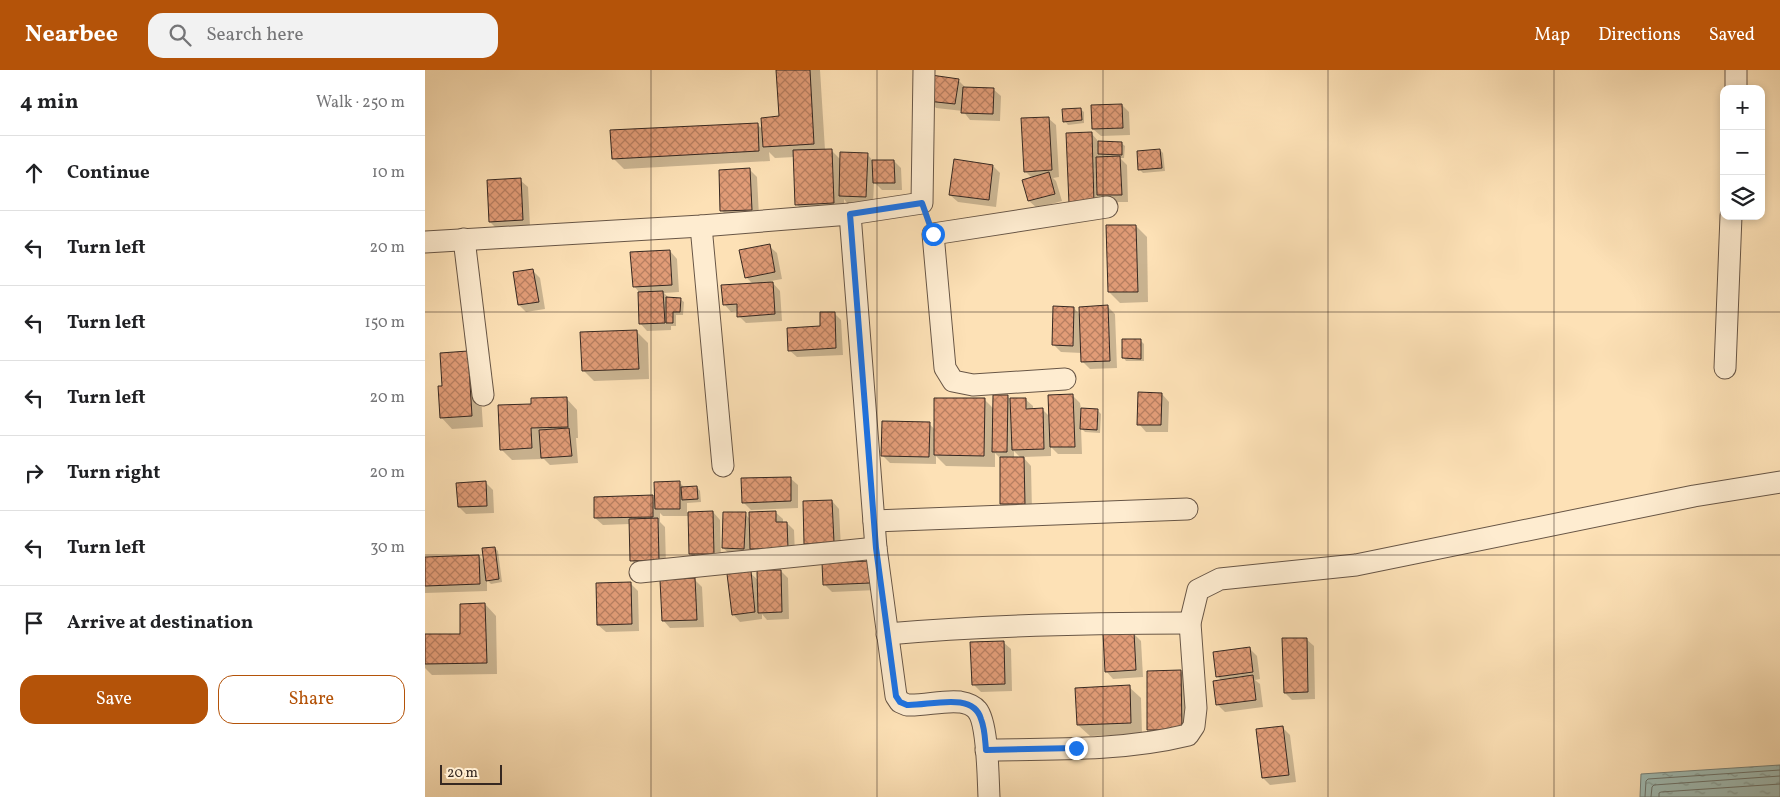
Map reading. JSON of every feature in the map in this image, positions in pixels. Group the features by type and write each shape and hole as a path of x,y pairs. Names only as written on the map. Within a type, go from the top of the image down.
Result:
{"street":[{"path":"924,70 922,203 933,234 945,368 953,381 973,384 1065,379"},
{"path":"1735,85 1736,70"},
{"path":"425,242 701,226 850,214 922,203"},
{"path":"933,234 1107,207"},
{"path":"850,214 876,548 896,696 900,702 907,705 959,702 970,704 978,710 982,720 986,750 989,797"},
{"path":"1725,368 1731,220"},
{"path":"701,226 723,466"},
{"path":"464,240 483,395"},
{"path":"986,750 1076,748 1159,742 1188,735 1194,726 1196,708 1190,623 1197,590 1220,579 1356,565 1694,496 1780,482"},
{"path":"874,521 1187,510"},
{"path":"640,572 876,548"},
{"path":"887,634 1067,623 1190,623"}],"water":[{"path":"1780,765 1780,797 1640,797 1641,774"}],"building":[{"path":"776,70 810,70 814,144 763,147 761,118 779,116"},
{"path":"931,75 959,79 955,104 927,101"},
{"path":"963,87 994,88 993,114 961,113"},
{"path":"1122,104 1123,128 1092,129 1091,105"},
{"path":"1081,108 1082,120 1063,122 1062,109"},
{"path":"1049,117 1052,170 1024,172 1021,118"},
{"path":"758,123 759,151 612,159 610,130"},
{"path":"1092,132 1094,204 1069,204 1066,133"},
{"path":"1098,141 1122,142 1122,155 1098,154"},
{"path":"832,149 834,203 795,205 793,150"},
{"path":"1160,149 1162,168 1138,170 1137,151"},
{"path":"840,152 868,153 866,197 839,196"},
{"path":"1120,156 1122,195 1097,195 1096,157"},
{"path":"954,159 993,165 989,200 949,195"},
{"path":"872,160 894,160 895,183 873,183"},
{"path":"750,168 752,210 720,211 719,170"},
{"path":"1049,172 1055,194 1028,201 1022,180"},
{"path":"521,178 523,220 489,222 487,180"},
{"path":"1106,225 1136,225 1138,292 1108,292"},
{"path":"770,244 775,272 745,278 739,250"},
{"path":"670,250 672,285 633,287 630,252"},
{"path":"533,269 539,302 518,305 513,272"},
{"path":"773,282 775,314 737,317 737,304 723,305 721,285"},
{"path":"663,291 665,323 639,324 638,292"},
{"path":"666,297 681,298 680,312 673,312 673,323 666,323"},
{"path":"1108,305 1110,361 1081,362 1079,307"},
{"path":"1053,306 1074,307 1073,346 1052,345"},
{"path":"820,312 835,312 836,348 788,351 787,328 820,326"},
{"path":"637,330 639,369 582,371 580,332"},
{"path":"1122,339 1141,339 1141,359 1122,358"},
{"path":"468,351 472,416 440,418 438,386 442,386 440,353"},
{"path":"1138,392 1162,393 1161,425 1137,425"},
{"path":"1073,394 1075,447 1050,447 1048,395"},
{"path":"993,395 1008,395 1007,452 992,452"},
{"path":"567,397 568,427 531,428 532,448 500,450 498,405 531,404 531,398"},
{"path":"934,398 985,398 984,456 934,455"},
{"path":"1010,398 1026,398 1026,409 1043,408 1044,449 1012,450"},
{"path":"1081,408 1098,409 1097,430 1080,429"},
{"path":"882,421 930,422 929,457 881,456"},
{"path":"569,428 572,456 541,458 539,430"},
{"path":"1000,457 1024,457 1025,504 1000,504"},
{"path":"791,477 791,501 742,503 741,478"},
{"path":"486,481 487,506 458,507 456,483"},
{"path":"680,481 680,509 655,509 654,482"},
{"path":"697,486 698,499 682,500 681,487"},
{"path":"653,495 653,517 594,518 594,497"},
{"path":"832,500 834,542 804,544 803,501"},
{"path":"713,511 714,554 689,554 688,512"},
{"path":"776,511 776,522 787,522 788,548 750,549 749,512"},
{"path":"723,512 746,512 744,549 722,548"},
{"path":"658,518 659,560 630,561 629,519"},
{"path":"495,547 499,579 486,581 482,548"},
{"path":"479,555 480,584 425,586 425,557"},
{"path":"869,561 870,583 823,585 822,563"},
{"path":"757,570 781,570 782,612 758,613"},
{"path":"751,571 755,612 732,615 727,574"},
{"path":"695,578 697,620 662,621 660,580"},
{"path":"631,582 632,624 597,625 596,583"},
{"path":"485,603 487,663 425,664 425,634 460,634 460,604"},
{"path":"1134,632 1136,670 1105,672 1103,634"},
{"path":"1282,638 1307,638 1308,692 1284,693"},
{"path":"1004,641 1005,684 972,685 970,642"},
{"path":"1250,647 1253,672 1216,677 1213,652"},
{"path":"1181,670 1182,730 1147,730 1147,671"},
{"path":"1253,675 1256,700 1216,705 1213,681"},
{"path":"1130,685 1131,723 1077,725 1075,688"},
{"path":"1283,726 1289,775 1262,778 1256,729"}],"route":[{"path":"933,234 922,203 850,214 876,548 896,696 900,702 907,705 959,702 970,704 978,710 982,720 986,750 1076,748"}]}
